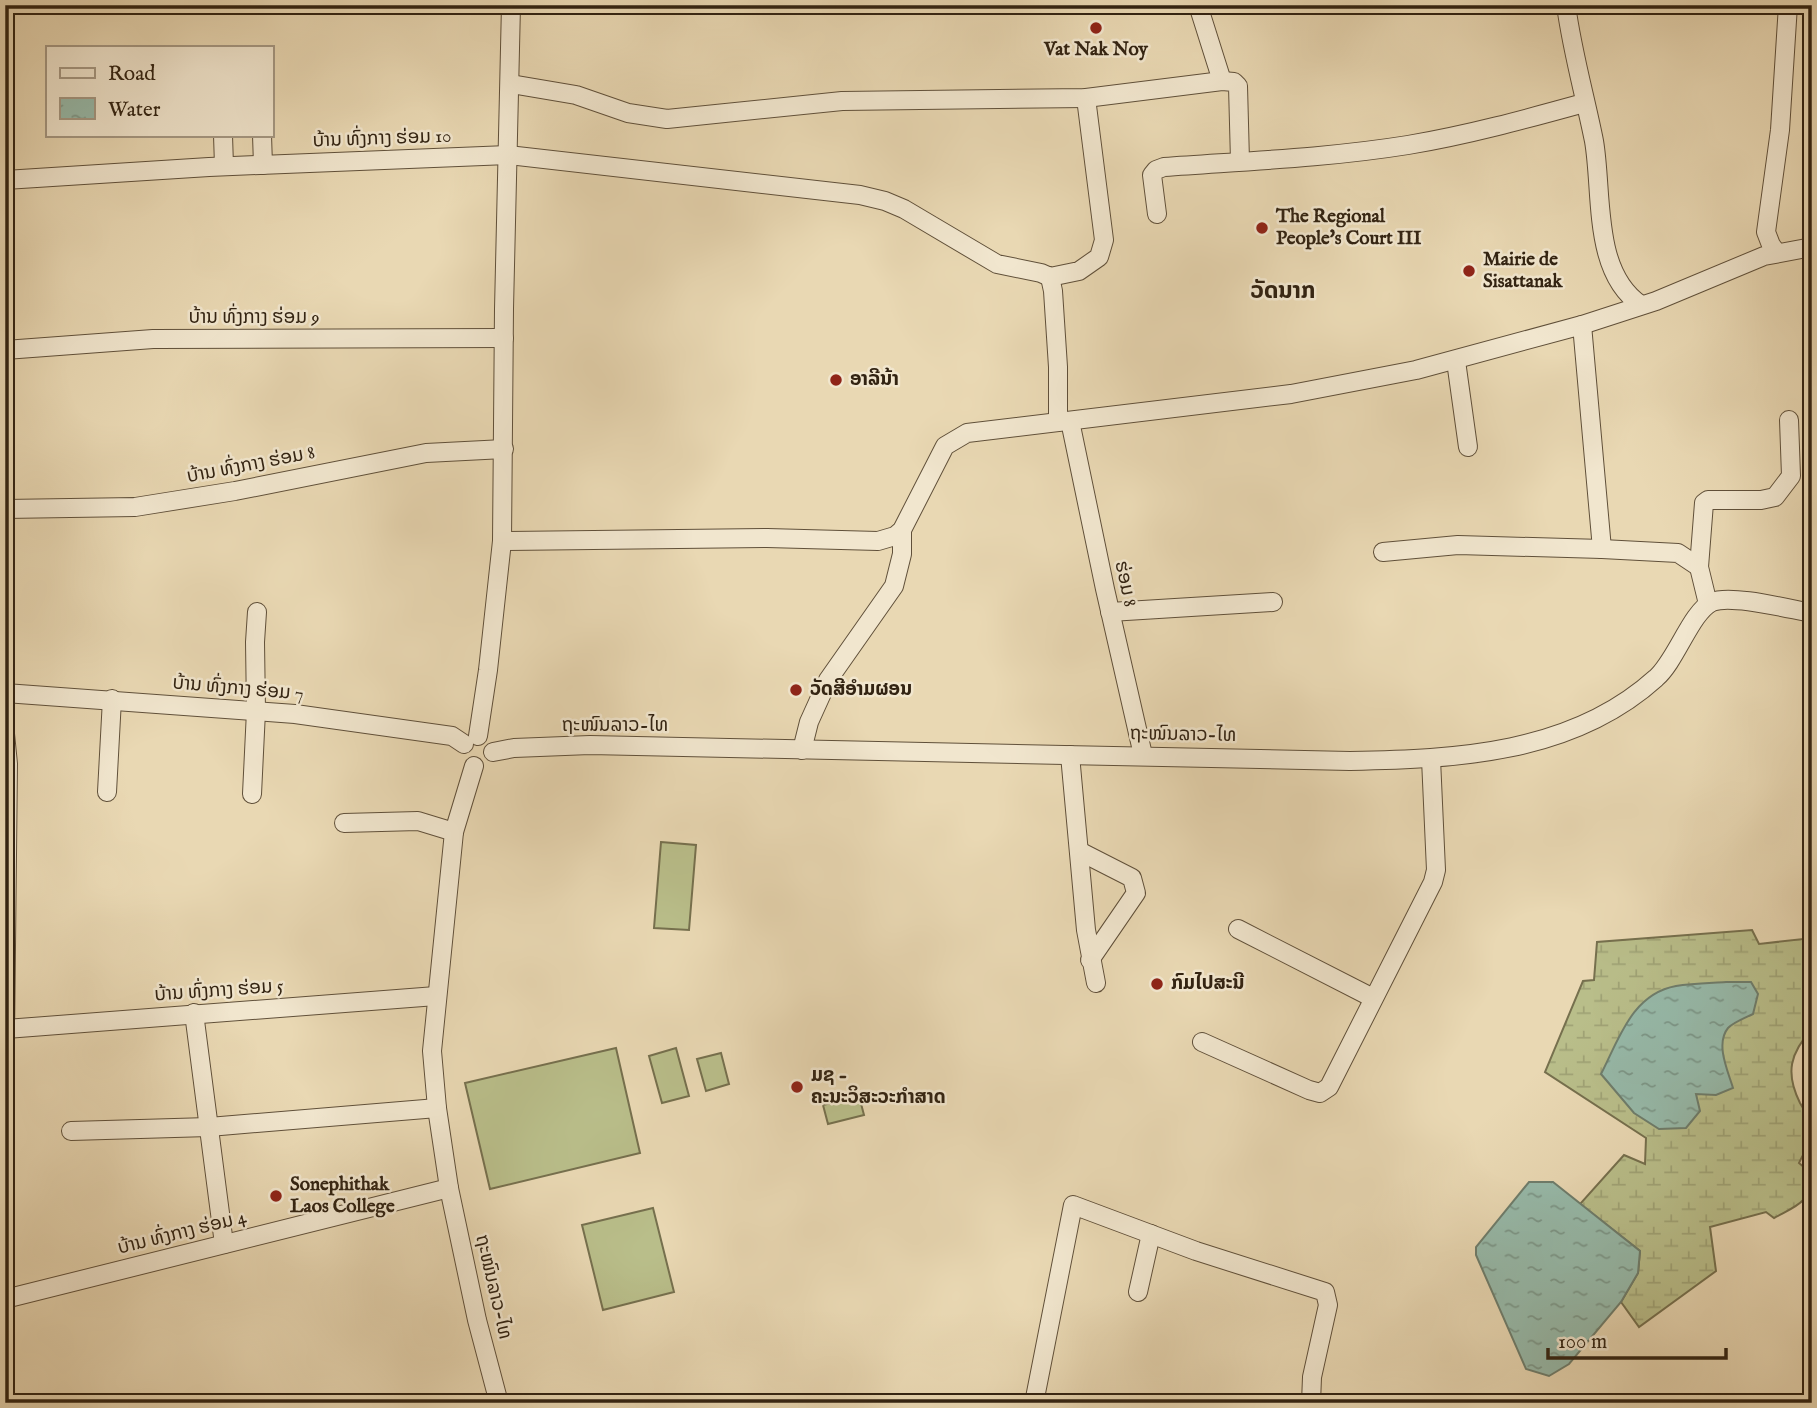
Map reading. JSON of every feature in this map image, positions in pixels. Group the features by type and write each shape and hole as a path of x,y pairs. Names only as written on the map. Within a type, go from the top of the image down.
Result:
{"street":[{"path":"471,740 487,739 493,752 487,763 474,766 464,757 471,740 488,670 502,541 503,338 511,5"},
{"path":"1198,5 1222,81"},
{"path":"1566,5 1594,142 1602,232 1613,270 1624,292 1641,305"},
{"path":"1777,253 1766,232 1780,130 1788,5"},
{"path":"511,83 576,95 628,113 667,119 842,101 1086,98 1222,81 1234,82 1238,86 1240,161"},
{"path":"1050,277 1079,271 1099,257 1104,240 1086,98"},
{"path":"1157,215 1152,175 1156,170 1240,161 1279,161 1407,145 1488,130 1584,103"},
{"path":"223,136 224,166"},
{"path":"262,136 262,165"},
{"name":"ບ້ານ ທົ່ງກາງ ຮ່ອມ 10","path":"5,180 224,166 508,155 860,195 904,209 997,264 1050,277"},
{"path":"502,541 767,538 878,541 895,536 902,530 940,456 951,440 967,433 1291,394 1456,361 1582,325 1777,253 1812,247"},
{"name":"ຮ່ອມ 8","path":"1050,277 1064,422 1143,755"},
{"path":"1582,325 1602,549"},
{"name":"ບ້ານ ທົ່ງກາງ ຮ່ອມ 9","path":"5,350 153,339 503,338"},
{"path":"1456,361 1468,447"},
{"path":"1789,420 1791,476 1775,497 1769,499 1708,500 1704,503 1699,567 1708,604 1723,599 1812,613"},
{"name":"ບ້ານ ທົ່ງກາງ ຮ່ອມ 8","path":"5,509 135,507 234,491 426,453 504,449"},
{"path":"802,750 818,698 894,586 902,554 902,530"},
{"path":"1383,552 1469,545 1602,549 1678,553 1699,567"},
{"path":"1110,612 1273,602"},
{"name":"ຖະໜົນລາວ-ໄທ","path":"493,752 513,748 590,745 1350,761 1471,755 1545,740 1613,710 1663,673 1700,610 1708,604"},
{"path":"252,794 257,612"},
{"name":"ບ້ານ ທົ່ງກາງ ຮ່ອມ 7","path":"5,693 256,711 295,719 471,740"},
{"path":"107,792 112,699"},
{"path":"5,734 8,764 5,1037"},
{"path":"1070,755 1090,960 1096,983"},
{"path":"1202,1042 1320,1093 1329,1087 1433,882 1436,870 1431,759"},
{"name":"ຖະໜົນລາວ-ໄທ","path":"474,766 454,832 432,1051 449,1188 477,1320 499,1403"},
{"path":"344,823 418,821 454,832"},
{"path":"1079,850 1132,878 1136,886 1136,893 1090,960"},
{"path":"1238,929 1373,998"},
{"name":"ບ້ານ ທົ່ງກາງ ຮ່ອມ 5","path":"6,1029 436,996"},
{"path":"194,1013 224,1244"},
{"path":"71,1131 209,1126 437,1108"},
{"name":"ບ້ານ ທົ່ງກາງ ຮ່ອມ 4","path":"5,1299 449,1188"},
{"path":"1034,1403 1073,1205 1196,1251 1325,1292 1328,1305 1312,1377 1311,1403"},
{"path":"1138,1292 1151,1234"}],"green space":[{"path":"661,842 696,845 689,930 654,928"},
{"path":"1752,930 1759,944 1812,938 1812,1029 1799,1046 1791,1073 1795,1092 1812,1127 1810,1141 1799,1163 1812,1174 1809,1191 1801,1202 1774,1218 1766,1212 1710,1227 1716,1271 1639,1327 1621,1302 1638,1273 1640,1251 1580,1204 1624,1155 1645,1164 1646,1138 1545,1072 1583,981 1594,980 1597,942"},
{"path":"616,1048 640,1153 490,1189 465,1083"},
{"path":"676,1048 689,1096 662,1103 649,1056"},
{"path":"721,1053 729,1084 706,1091 697,1059"},
{"path":"859,1096 864,1115 828,1124 823,1105"},
{"path":"653,1208 674,1292 603,1310 582,1225"}],"water":[{"path":"1751,982 1758,994 1753,1014 1730,1026 1724,1034 1724,1058 1733,1088 1716,1095 1696,1094 1700,1111 1686,1128 1659,1129 1634,1113 1601,1074 1629,1020 1648,998 1676,986"},
{"path":"1529,1182 1553,1182 1640,1251 1638,1273 1621,1302 1569,1364 1549,1376 1526,1369 1476,1255 1476,1247"}],"place":[{"name":"Vat Nak Noy","path":"1096,28"},
{"name":"The Regional People's Court III","path":"1262,228"},
{"name":"Mairie de Sisattanak","path":"1469,271"},
{"name":"ອາລີນ້າ","path":"836,380"},
{"name":"ວັດສີອຳມຜອນ","path":"796,690"},
{"name":"ກົມໄປສະນີ","path":"1157,984"},
{"name":"ມຊ - ຄະນະວິສະວະກຳສາດ","path":"797,1087"},
{"name":"Sonephithak Laos College","path":"276,1196"}],"district":[{"name":"ວັດນາກ","path":"1283,291"}]}
